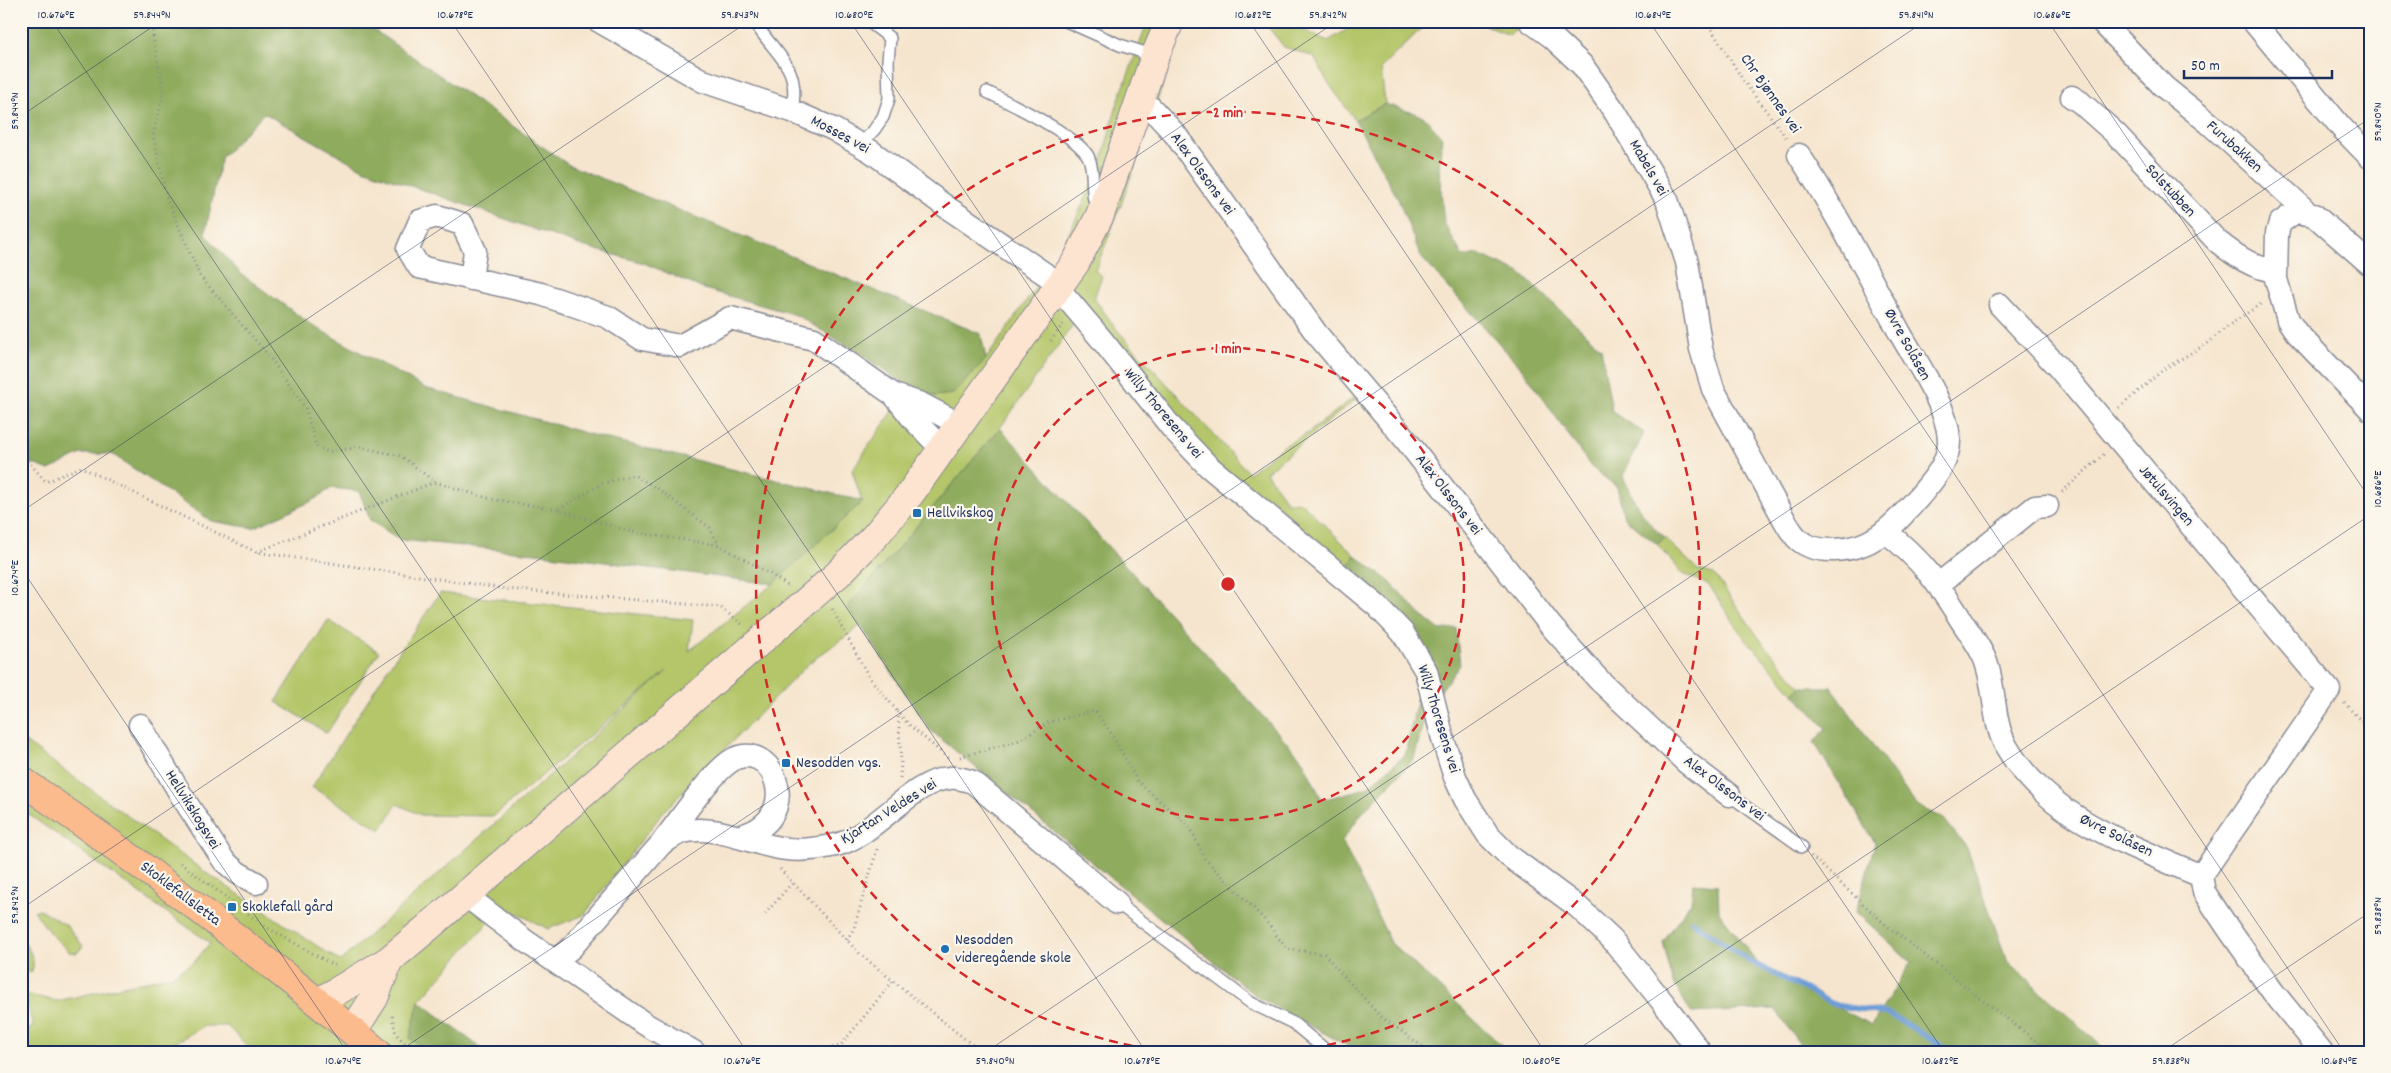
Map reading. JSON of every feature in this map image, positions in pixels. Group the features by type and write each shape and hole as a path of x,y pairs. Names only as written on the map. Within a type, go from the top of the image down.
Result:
{"main road":[{"path":"335,1016 353,980 389,960 465,895 754,627 838,574 875,536 943,450 1058,288 1088,241 1100,215 1155,56 1170,21"},
{"name":"Skoklefallsletta","path":"25,769 335,1016 377,1052"},
{"path":"335,1016 374,998 389,960"}],"street":[{"name":"Mosses vei","path":"599,21 703,81 792,111 833,129 860,145 1048,276 1058,288"},
{"name":"Mabels vei","path":"1530,21 1582,65 1615,112 1667,200 1687,262 1701,350"},
{"name":"Furubakken","path":"2101,21 2164,87 2209,123 2303,208 2302,212 2314,214 2370,264"},
{"path":"2254,21 2340,127 2370,157"},
{"name":"Solstubben","path":"2072,97 2116,134 2217,241 2234,255 2266,270 2277,282"},
{"name":"Alex Olssons vei","path":"1139,102 1151,108 1175,134 1316,333 1406,440 1550,625 1598,679 1686,762 1729,795"},
{"name":"Øvre Solåsen","path":"1701,350 1713,389 1799,541 1816,549 1843,549 1870,542 1885,531 1911,506 1941,469 1948,448 1946,425 1931,389 1824,194 1798,155"},
{"path":"2302,212 2295,212 2280,223 2277,233 2277,282 2288,320 2296,332 2370,409"},
{"path":"471,279 541,294 608,317 642,338 680,346 730,318 814,339 894,395 921,404 961,425"},
{"name":"Willy Thoresens vei","path":"1058,288 1172,428 1208,466 1376,606 1403,633 1426,671 1444,743 1455,777 1465,799 1488,836 1514,860 1584,912 1612,939 1700,1052"},
{"name":"Jøtulsvingen","path":"2000,305 2057,366 2118,441 2189,522 2329,690"},
{"path":"894,395 912,419 943,450"},
{"path":"1939,584 2035,507 2047,506"},
{"name":"Øvre Solåsen","path":"1885,531 1912,552 1939,584 1986,661 1991,680 1998,731 2017,762 2038,785 2066,810 2096,830 2201,876"},
{"path":"2322,1052 2274,992 2228,928 2204,892 2201,876 2329,690"},
{"name":"Hellvikskogsvei","path":"140,725 181,795 224,861 238,873 256,883"},
{"path":"662,843 718,772 736,759 750,756 767,766 773,774 780,792 775,810 757,830 738,837"},
{"name":"Kjartan Veldes vei","path":"555,961 570,948 662,843 682,832 703,830 787,849 836,845 852,840 925,788 939,780 951,778 973,782 1117,903"},
{"path":"465,895 645,1024 694,1052"}],"lane":[{"path":"754,21 790,69 795,83 792,111"},
{"path":"1066,21 1120,45 1155,56"},
{"path":"860,145 878,124 889,99 888,61 890,38 873,25"},
{"path":"987,92 1021,108 1059,131 1082,150 1090,164 1093,200 1100,215"},
{"name":"Alex Olssons vei","path":"1729,795 1802,847"},
{"path":"1117,903 1251,1003 1293,1023 1328,1052"}],"path":[{"path":"153,21 153,38 164,92 153,135 167,199 200,276 268,355 305,407 316,446 328,452 360,447 401,456 435,482 491,499 559,510 632,532 719,545 772,574 791,589"},
{"name":"Chr Bjønnes vei","path":"1706,21 1744,80 1798,155"},
{"path":"2103,422 2164,369 2208,344 2277,282"},
{"path":"2047,506 2118,441"},
{"path":"21,453 46,482 81,467 256,552 506,589 720,607 754,627"},
{"path":"559,510 603,483 634,475 658,489 710,528 719,545"},
{"path":"256,552 435,482"},
{"path":"785,594 797,582"},
{"path":"831,608 874,683 908,724 950,760 963,780"},
{"path":"736,630 754,627"},
{"path":"2329,690 2342,700 2370,730"},
{"path":"950,760 1020,740 1049,722 1095,711 1111,733 1138,782 1190,827 1205,859 1264,919 1287,950 1324,954 1380,1016 1430,1052"},
{"path":"21,753 25,769"},
{"path":"772,846 772,853 777,865 860,954 981,1052"},
{"path":"1802,847 1887,926 2050,1052"},
{"path":"176,860 266,927 323,959 353,980"},
{"path":"765,914 792,883"},
{"path":"818,1052 840,1045 893,981"},
{"path":"374,998 391,1009 392,1025 396,1034 414,1052"}],"green space":[{"path":"21,21 361,21 569,165 981,334 986,359 953,394 934,396 894,377 856,351 796,315 701,288 644,263 582,246 363,169 264,113 221,158 205,234 241,274 313,326 425,388 596,436 863,501 773,584 535,553 400,540 370,520 359,491 332,488 310,502 253,528 211,521 112,454 81,454 49,470 21,459 21,193 28,186 21,172"},
{"path":"1148,21 1183,21 1168,59 1161,90 1122,202 1095,271 1102,276 1094,298 1118,331 1249,473 1282,447 1308,433 1354,397 1356,399 1266,472 1287,502 1301,502 1355,555 1345,573 1207,457 1084,309 1000,428 848,607 860,626 809,663 664,811 584,915 548,929 503,906 419,1001 410,1038 427,1052 251,1052 227,1026 204,1026 159,1052 21,1052 21,1034 33,1027 25,994 57,1001 173,975 195,961 210,943 21,809 21,739 208,874 340,961 667,671 494,816 421,815 397,804 381,830 312,787 391,664 440,593 693,620 689,651 773,584 862,501 852,470 911,385 934,396 953,394 986,359 1059,254 1099,170 1117,105"},
{"path":"1263,21 1295,21 1303,30 1328,41 1361,21 1429,21 1381,68 1385,104 1355,120 1327,81 1314,57 1284,47"},
{"path":"1475,21 1525,21 1509,35"},
{"path":"1385,104 1423,116 1442,137 1439,168 1444,223 1463,257 1478,254 1520,273 1601,348 1612,411 1644,433 1623,476 1640,510 1651,525 1665,538 1657,544 1624,518 1617,487 1591,467 1523,370 1421,257 1398,199 1355,120"},
{"path":"1000,428 1302,759 1322,800 1366,788 1405,755 1420,687 1402,622 1345,573 1355,555 1390,582 1421,615 1440,630 1456,628 1460,665 1427,709 1414,759 1363,812 1342,841 1391,943 1509,1052 1359,1052 1257,997 930,730 848,607"},
{"path":"1665,538 1698,570 1714,574 1762,642 1801,687 1793,693 1739,631 1709,585 1683,574 1657,544"},
{"path":"328,620 379,652 327,733 276,702"},
{"path":"1801,687 1831,687 1916,805 1944,819 1967,848 2007,961 2108,1052 1805,1052 1775,1009 1691,1013 1673,982 1663,942 1691,902 1693,883 1718,885 1719,912 1763,970 1872,1025 1911,962 1856,912 1875,843 1814,742 1826,728 1793,693"},
{"path":"39,909 66,925 83,946 77,953 69,952 49,932 34,911"},
{"path":"21,940 32,955 33,969 31,973 21,969"},
{"path":"419,1001 486,1052 427,1052 410,1038"}],"waterway":[{"path":"1692,921 1749,961 1835,1005 1889,1014 1952,1052"}],"place":[{"name":"Hellvikskog","path":"917,513"},
{"name":"Nesodden vgs.","path":"786,763"},
{"name":"Skoklefall gård","path":"232,907"},
{"name":"Nesodden videregående skole","path":"945,949"}]}
